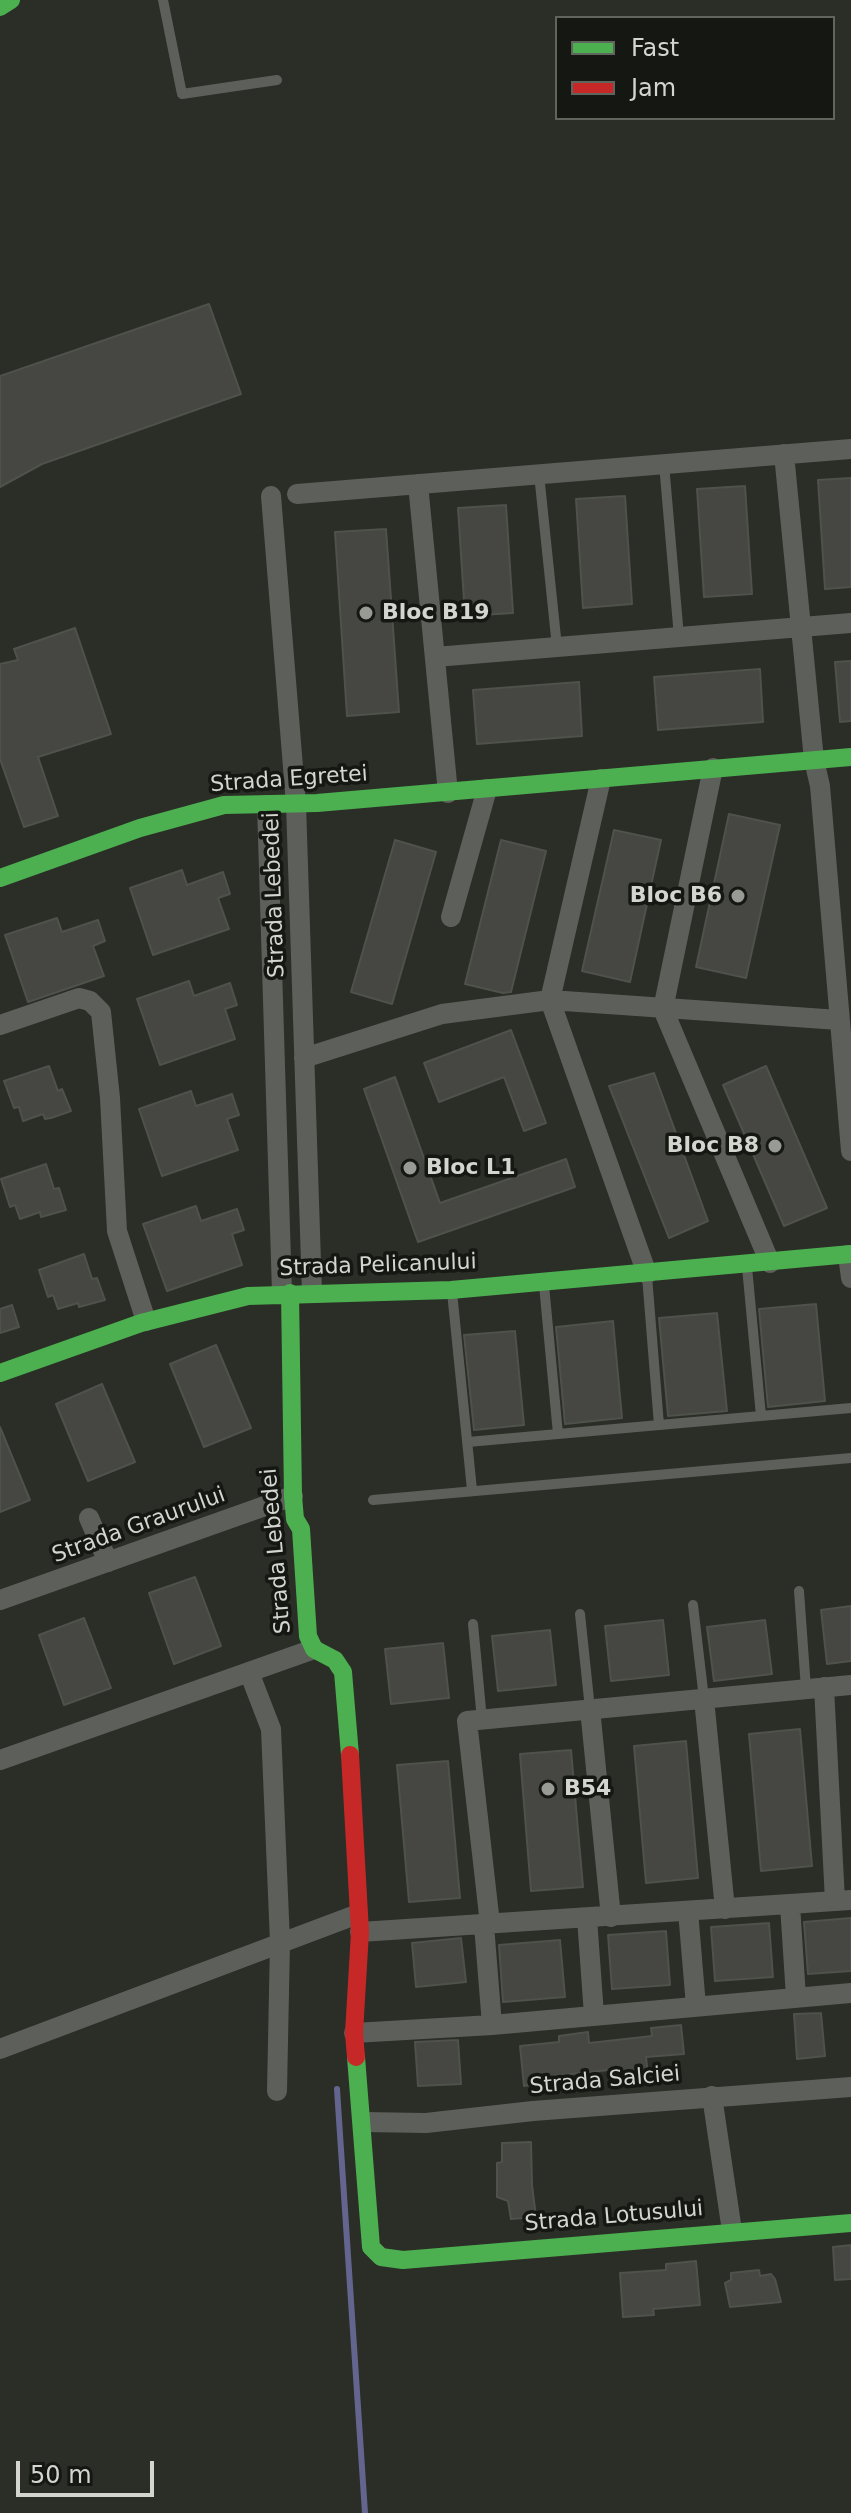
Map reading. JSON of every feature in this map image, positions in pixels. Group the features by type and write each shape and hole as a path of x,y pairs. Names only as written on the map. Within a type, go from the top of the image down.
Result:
{"street":[{"path":"0,7 11,0"},
{"path":"297,494 851,449"},
{"path":"784,454 814,760 820,786 851,1151"},
{"path":"418,484 448,793"},
{"name":"Strada Lebedei","path":"271,496 296,804 312,1293"},
{"path":"435,657 851,623"},
{"name":"Strada Egretei","path":"0,878 195,811 224,805 296,804 448,793 851,757"},
{"path":"713,768 663,1009 770,1263"},
{"path":"601,779 550,1000 647,1274"},
{"path":"451,917 487,789"},
{"name":"Strada Lebedei","path":"267,805 293,1496 295,1519 301,1529 308,1636 314,1649 335,1660 343,1672 346,1686 359,1923 354,2033 371,2247 381,2257"},
{"path":"0,1025 79,998 90,1001 101,1012 110,1098 117,1231 146,1321"},
{"path":"304,1058 442,1014 550,1000 839,1020"},
{"path":"850,1254 851,1278"},
{"name":"Strada Pelicanului","path":"0,1373 146,1321 222,1301 286,1293 451,1290 850,1254"},
{"name":"Strada Graurului","path":"0,1600 293,1496"},
{"path":"89,1518 108,1562"},
{"path":"0,1760 314,1649"},
{"path":"249,1672 271,1729 280,1942 277,2091"},
{"path":"492,2025 487,1925 467,1721 851,1685"},
{"path":"0,2049 280,1942 359,1923 487,1925 843,1901 815,1688"},
{"path":"704,1699 725,1909"},
{"path":"590,1709 611,1917"},
{"path":"790,1905 796,1997"},
{"path":"688,1911 696,2006"},
{"path":"587,1918 594,2015"},
{"path":"354,2033 492,2025 851,1993"},
{"name":"Strada Salciei","path":"363,2122 426,2123 712,2096 851,2087"},
{"path":"712,2096 732,2231"},
{"name":"Strada Lotusului","path":"381,2257 403,2260 851,2223"}],"lane":[{"path":"163,0 182,94 277,80"},
{"path":"664,464 679,637"},
{"path":"539,474 557,647"},
{"path":"746,1265 761,1416"},
{"path":"647,1274 659,1425"},
{"path":"543,1282 558,1434"},
{"path":"451,1290 472,1490"},
{"path":"468,1442 851,1408"},
{"path":"373,1500 851,1458"},
{"path":"799,1591 815,1688"},
{"path":"693,1605 704,1699"},
{"path":"580,1614 590,1709"},
{"path":"473,1624 482,1720"}],"building":[{"path":"209,304 241,394 42,464 0,487 0,376"},
{"path":"851,478 851,587 825,589 818,480"},
{"path":"745,486 752,594 704,597 697,489"},
{"path":"625,496 632,604 583,608 576,499"},
{"path":"506,505 513,613 465,616 458,508"},
{"name":"Bloc B19","path":"386,529 399,712 347,716 335,532"},
{"path":"75,628 111,734 38,757 58,816 24,827 0,759 0,664 18,660 14,649"},
{"path":"851,661 851,721 840,722 835,662"},
{"path":"760,669 763,722 658,730 654,677"},
{"path":"579,682 582,736 477,744 473,690"},
{"name":"Bloc B6","path":"729,814 780,825 746,978 696,967"},
{"path":"614,830 661,840 630,982 582,971"},
{"path":"395,840 436,852 392,1004 351,992"},
{"path":"501,840 546,851 511,992 503,993 465,984"},
{"path":"182,870 187,885 223,872 230,894 218,898 229,929 153,955 130,888"},
{"path":"57,918 62,932 98,920 105,941 93,946 104,976 28,1002 5,935"},
{"path":"189,981 194,996 230,983 237,1005 225,1009 235,1039 160,1065 137,999"},
{"path":"511,1030 546,1123 524,1131 504,1077 439,1102 424,1063"},
{"path":"49,1066 58,1091 62,1089 71,1111 45,1119 43,1114 23,1121 19,1107 14,1108 4,1081"},
{"name":"Bloc B8","path":"766,1066 827,1208 784,1226 723,1085"},
{"path":"654,1073 708,1221 669,1238 609,1086"},
{"name":"Bloc L1","path":"395,1077 440,1203 566,1159 575,1187 418,1242 364,1089"},
{"path":"191,1091 196,1106 232,1094 239,1115 227,1119 238,1150 162,1176 139,1109"},
{"path":"46,1164 54,1189 59,1188 66,1210 41,1217 40,1212 20,1219 15,1205 10,1207 1,1179"},
{"path":"196,1206 201,1221 237,1209 244,1230 232,1234 242,1265 167,1291 143,1224"},
{"path":"84,1254 92,1279 97,1278 105,1300 58,1309 53,1295 48,1297 39,1270"},
{"path":"816,1304 825,1401 768,1407 759,1309"},
{"path":"12,1305 19,1327 0,1333 0,1309"},
{"path":"717,1313 727,1411 668,1416 659,1318"},
{"path":"613,1321 622,1418 565,1424 556,1327"},
{"path":"515,1331 524,1425 474,1430 464,1335"},
{"path":"216,1345 251,1428 204,1447 170,1364"},
{"path":"102,1384 135,1462 88,1481 56,1404"},
{"path":"0,1427 30,1500 0,1512"},
{"path":"195,1577 221,1646 174,1664 149,1593"},
{"path":"851,1606 851,1661 827,1664 821,1610"},
{"path":"84,1618 111,1688 64,1705 39,1635"},
{"path":"663,1620 669,1675 611,1681 605,1626"},
{"path":"765,1620 772,1674 714,1681 707,1627"},
{"path":"550,1630 556,1685 498,1691 492,1636"},
{"path":"443,1643 449,1698 391,1704 385,1649"},
{"path":"800,1729 812,1866 761,1871 749,1734"},
{"path":"686,1741 698,1878 646,1883 634,1746"},
{"name":"B54","path":"571,1750 583,1887 531,1891 520,1754"},
{"path":"448,1761 460,1898 409,1902 397,1765"},
{"path":"851,1918 851,1971 808,1974 804,1922"},
{"path":"769,1923 773,1977 715,1981 711,1927"},
{"path":"666,1931 670,1985 612,1989 608,1935"},
{"path":"461,1938 466,1982 416,1987 412,1943"},
{"path":"560,1940 565,1997 503,2002 499,1945"},
{"path":"821,2013 825,2056 797,2059 794,2014"},
{"path":"681,2025 684,2054 646,2057 648,2076 619,2079 618,2069 552,2076 553,2082 524,2086 520,2046 559,2042 559,2036 588,2032 589,2043 652,2036 651,2028"},
{"path":"458,2040 461,2084 418,2086 415,2042"},
{"path":"531,2142 536,2217 511,2219 508,2201 497,2197 497,2163 502,2162 502,2143"},
{"path":"851,2245 851,2279 835,2280 833,2247"},
{"path":"696,2261 700,2305 653,2309 654,2315 623,2317 620,2273 666,2270 666,2264"},
{"path":"759,2270 760,2276 771,2274 775,2279 781,2302 730,2307 725,2283 731,2280 731,2273"}],"waterway":[{"path":"337,2089 365,2513"}],"traffic: fast":[{"path":"0,7 11,0"},
{"path":"0,878 140,828 224,805 317,803 851,757"},
{"path":"0,1373 141,1323 248,1296 451,1290 851,1254"},
{"path":"290,1293 293,1496 295,1519 301,1529 308,1636 314,1649 335,1660 343,1672 350,1755"},
{"path":"356,2057 371,2247 381,2257 403,2260 851,2223"}],"traffic: jam":[{"path":"350,1755 360,1932 354,2033 356,2057"}],"place":[{"name":"Bloc B19","path":"366,613"},
{"name":"Bloc B6","path":"738,896"},
{"name":"Bloc B8","path":"775,1146"},
{"name":"Bloc L1","path":"410,1168"},
{"name":"B54","path":"548,1789"}]}
